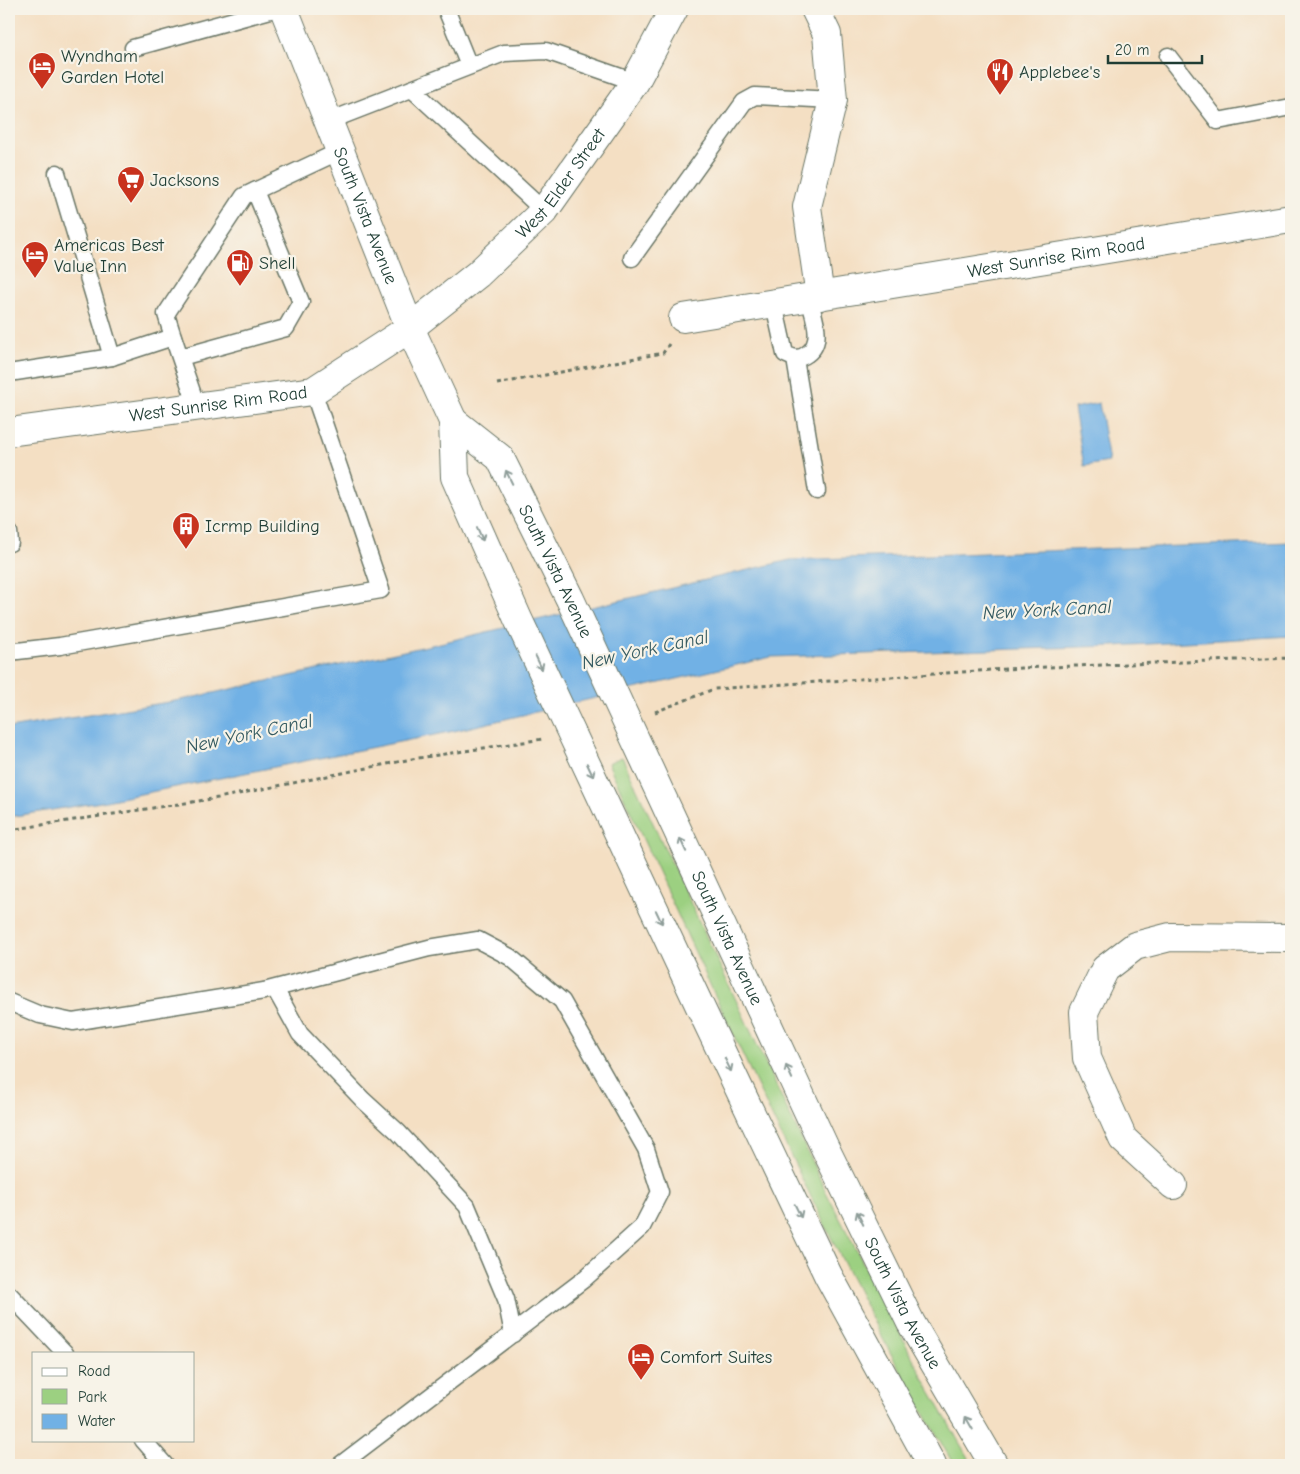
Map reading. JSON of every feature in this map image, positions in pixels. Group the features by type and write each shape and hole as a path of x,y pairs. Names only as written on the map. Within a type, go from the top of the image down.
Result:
{"main road":[{"name":"South Vista Avenue","path":"284,9 410,328 453,421 455,477 518,619 828,1275 932,1465"},
{"name":"West Elder Street","path":"410,328 478,274 544,211 635,82 674,9"},
{"path":"815,9 827,34 833,100 807,207 815,297"},
{"name":"West Sunrise Rim Road","path":"677,329 774,304 1291,219"},
{"name":"West Sunrise Rim Road","path":"9,432 313,392 410,328"},
{"name":"South Vista Avenue","path":"453,421 500,458 570,599 825,1148 911,1323 994,1465"},
{"path":"1173,1185 1123,1139 1087,1058 1084,1012 1088,1003 1105,969 1135,946 1170,937 1291,938"}],"lane":[{"path":"133,48 274,9"},
{"path":"446,9 469,66"},
{"path":"328,122 504,53 546,51 635,82"},
{"path":"1168,56 1218,121 1291,107"},
{"path":"412,89 544,211"},
{"path":"632,258 744,102 754,96 833,100"},
{"path":"197,407 166,314 244,196 340,151"},
{"path":"57,173 112,357"},
{"path":"181,357 286,328 301,302 255,191"},
{"path":"774,304 785,354 795,358 805,356 814,349 816,343 815,297"},
{"path":"9,373 112,357 173,336"},
{"path":"795,358 817,491"},
{"path":"9,652 60,646 381,590 313,392"},
{"path":"9,532 9,543"},
{"path":"9,1002 40,1015 73,1022 275,989 429,948 478,940 510,957 562,1001 646,1148 660,1192 642,1227 584,1280 340,1465"},
{"path":"275,989 300,1034 363,1100 398,1132 467,1206 506,1299 513,1334"},
{"path":"9,1294 64,1352"},
{"path":"144,1442 165,1465"}],"path":[{"path":"497,384 663,353 677,329"},
{"path":"624,717 650,714 714,689 1021,668 1291,658"},
{"path":"9,830 218,798 412,759 571,730"}],"green space":[{"path":"622,757 826,1192 928,1387 972,1465 954,1465 880,1333 835,1246 736,1040 608,763"}],"water":[{"path":"1099,403 1109,462 1084,466 1074,408"},
{"name":"New York Canal","path":"1291,542 1291,636 1114,646 771,657 454,731 101,802 9,817 9,728 181,700 436,644 790,560"}],"place":[{"name":"Wyndham Garden Hotel","path":"42,90"},
{"name":"Applebee's","path":"1000,96"},
{"name":"Jacksons","path":"131,204"},
{"name":"Americas Best Value Inn","path":"35,279"},
{"name":"Shell","path":"240,287"},
{"name":"Icrmp Building","path":"186,550"},
{"name":"Comfort Suites","path":"641,1381"}]}
